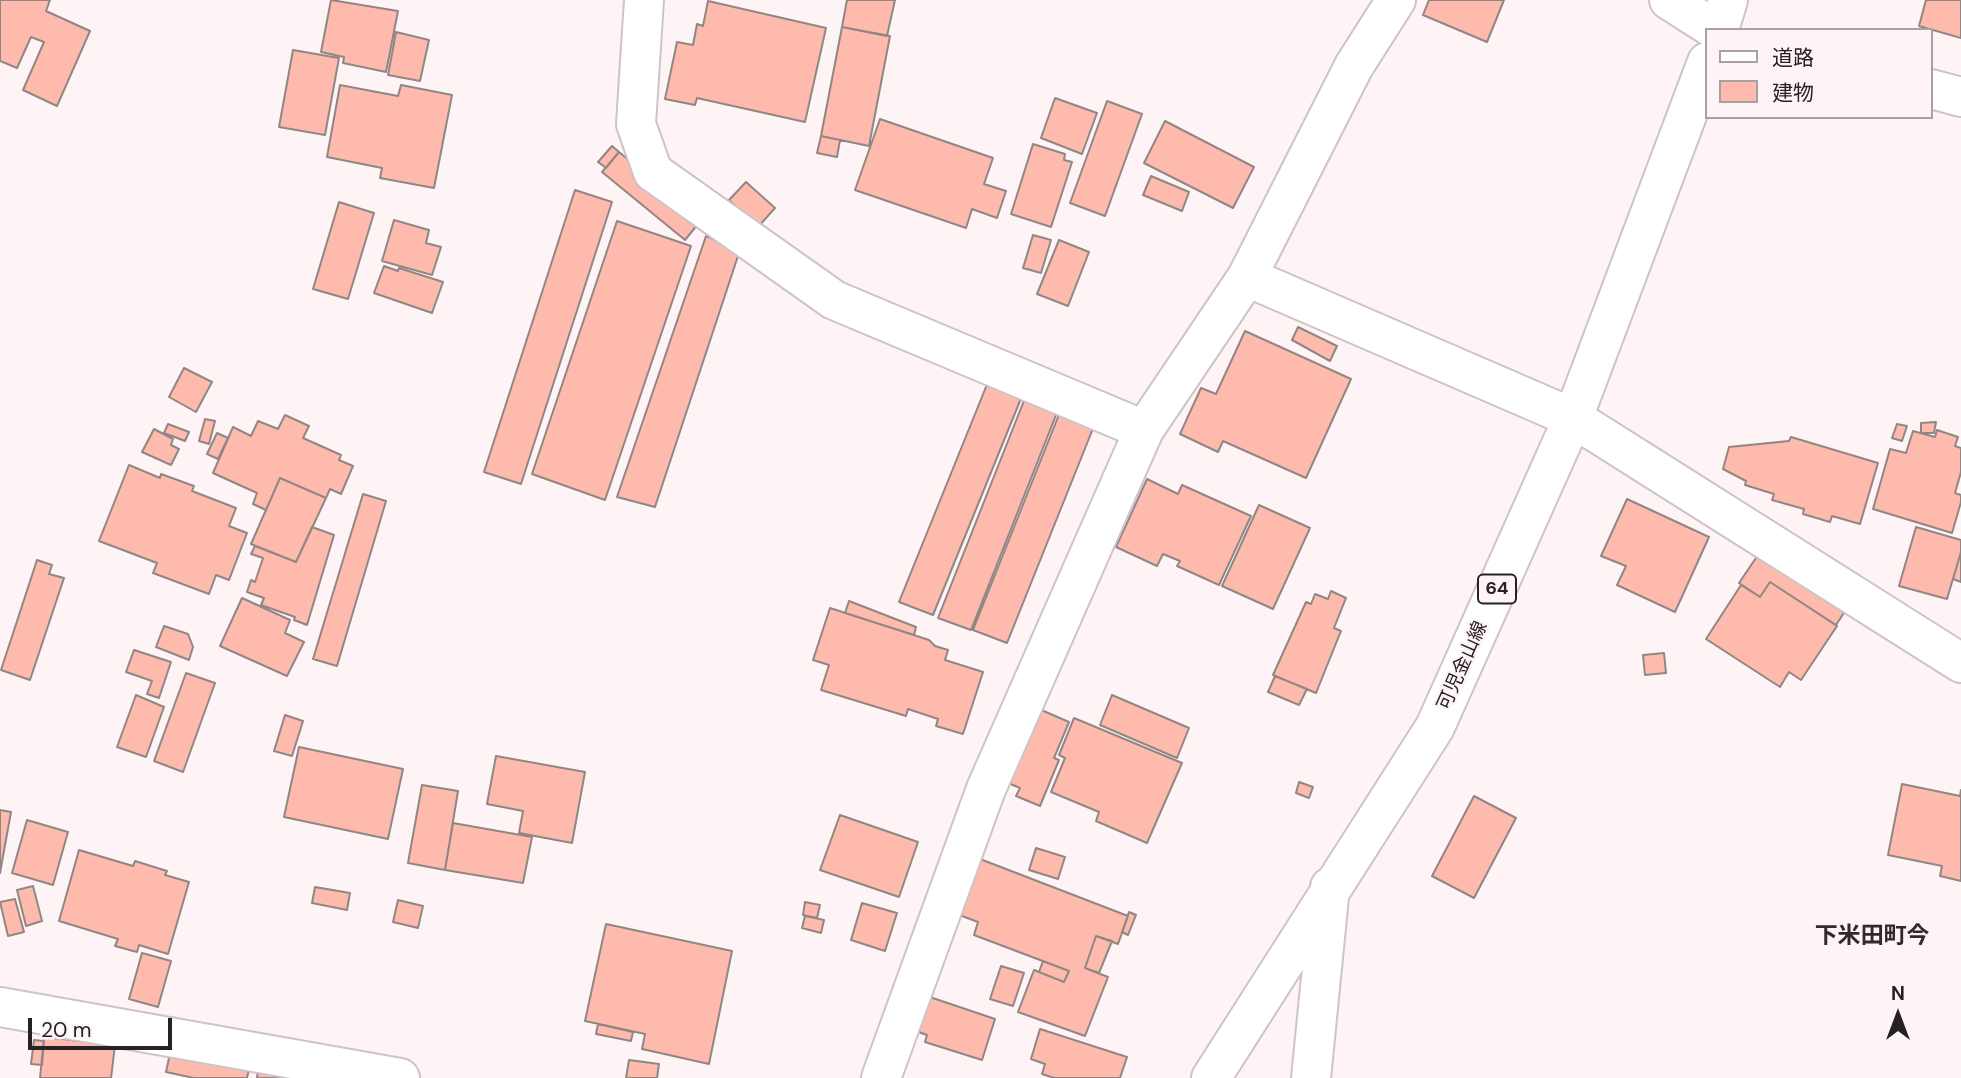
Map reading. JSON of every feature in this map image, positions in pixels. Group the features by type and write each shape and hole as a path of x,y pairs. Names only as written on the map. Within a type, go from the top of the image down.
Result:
{"street":[{"path":"644,0 636,124 653,172 834,300 1143,430"},
{"path":"881,1078 986,789 1143,430 1247,277 1354,66 1396,0"},
{"path":"1669,0 1715,28"},
{"path":"1719,28 1728,0"},
{"name":"可児金山線","path":"1211,1078 1330,887 1435,727 1573,418 1706,65"},
{"path":"1933,90 1961,97"},
{"path":"1247,277 1573,418 1961,663"},
{"path":"1311,1078 1330,887"},
{"path":"0,1007 400,1078"}],"building":[{"path":"0,0 50,0 46,11 90,31 57,106 23,90 44,42 31,37 17,68 0,61"},
{"path":"331,0 398,11 386,72 343,63 344,57 321,52"},
{"path":"847,0 895,0 887,36 842,27"},
{"path":"1429,0 1504,0 1487,42 1423,15"},
{"path":"1926,0 1961,0 1961,38 1919,26"},
{"path":"708,1 826,28 805,122 697,98 695,105 665,99 677,42 693,45 697,24 703,26"},
{"path":"842,27 890,36 869,146 821,136"},
{"path":"396,32 429,40 420,81 388,75"},
{"path":"293,50 339,58 325,135 279,127"},
{"path":"340,85 398,96 401,85 452,95 434,188 380,178 382,168 327,157"},
{"path":"1055,98 1097,113 1082,154 1041,138"},
{"path":"1107,101 1142,114 1105,216 1070,203"},
{"path":"880,119 993,158 984,184 1006,191 997,218 972,209 966,228 855,190"},
{"path":"1165,121 1254,167 1233,208 1144,163"},
{"path":"821,136 840,140 837,157 817,153"},
{"path":"1033,144 1065,154 1064,160 1072,162 1051,227 1011,214"},
{"path":"612,146 619,152 606,168 598,162"},
{"path":"619,152 702,219 685,240 602,172"},
{"path":"1151,176 1189,192 1182,211 1143,195"},
{"path":"746,182 775,208 758,227 729,200"},
{"path":"575,190 612,202 521,484 484,472"},
{"path":"339,202 374,213 348,299 313,289"},
{"path":"394,220 429,230 426,243 441,247 432,275 382,261"},
{"path":"617,221 691,246 605,500 532,474"},
{"path":"1033,235 1051,240 1041,273 1023,268"},
{"path":"706,236 740,250 655,507 617,497"},
{"path":"1059,240 1089,252 1068,306 1037,294"},
{"path":"384,266 443,282 432,313 374,293"},
{"path":"1298,327 1337,346 1330,361 1292,340"},
{"path":"1245,331 1351,379 1306,478 1223,441 1218,452 1180,434 1201,388 1216,394"},
{"path":"184,368 212,382 196,412 169,397"},
{"path":"990,377 1024,391 933,615 899,602"},
{"path":"1027,393 1060,405 971,630 938,618"},
{"path":"1062,407 1096,421 1007,643 973,630"},
{"path":"285,415 309,426 303,438 341,455 339,460 353,466 341,494 330,489 326,498 280,478 266,510 253,504 257,493 213,473 233,427 251,436 258,421 278,429"},
{"path":"205,419 215,421 209,444 199,441"},
{"path":"1936,422 1934,433 1921,433 1921,423"},
{"path":"168,424 189,432 185,441 164,433"},
{"path":"1897,424 1907,426 1902,441 1892,438"},
{"path":"154,429 173,439 171,445 179,449 171,465 142,452"},
{"path":"1937,430 1958,437 1955,446 1961,448 1961,472 1955,493 1961,495 1961,502 1952,533 1873,509 1890,449 1906,453 1913,431 1935,437"},
{"path":"217,433 228,438 218,459 207,454"},
{"path":"1791,437 1878,463 1860,524 1832,516 1830,522 1803,514 1804,509 1772,500 1774,494 1745,485 1746,481 1723,469 1729,447 1789,441"},
{"path":"129,465 160,478 161,474 194,486 192,491 236,508 229,526 247,533 229,580 216,575 209,594 153,573 157,563 99,541"},
{"path":"280,478 326,498 296,562 251,544"},
{"path":"1147,479 1178,494 1182,485 1251,516 1219,585 1177,566 1180,561 1163,554 1157,566 1116,547"},
{"path":"363,494 386,501 337,666 313,659"},
{"path":"1627,499 1709,537 1675,612 1617,585 1626,566 1601,556"},
{"path":"1259,505 1310,528 1273,609 1222,586"},
{"path":"312,527 334,535 307,625 294,620 295,617 261,605 264,598 247,592 251,580 255,582 263,558 251,554 255,546 296,562"},
{"path":"1916,527 1961,540 1961,552 1947,599 1899,586"},
{"path":"1764,546 1851,602 1836,625 1770,582 1760,597 1739,583"},
{"path":"1961,552 1961,582 1953,579"},
{"path":"37,560 52,565 49,574 64,578 30,680 1,670"},
{"path":"1770,582 1837,626 1801,680 1789,672 1780,687 1706,639 1741,585 1760,597"},
{"path":"1331,591 1346,598 1334,628 1341,631 1316,693 1273,675 1306,602 1311,604 1315,594 1328,599"},
{"path":"242,598 290,620 285,633 304,642 287,676 220,646"},
{"path":"849,601 916,627 914,635 845,613"},
{"path":"830,608 929,640 935,646 948,650 945,660 983,672 963,734 936,726 938,719 908,709 906,716 821,690 829,665 813,660"},
{"path":"164,626 188,634 193,647 189,660 156,647"},
{"path":"134,650 171,662 159,698 147,694 152,681 126,672"},
{"path":"1664,653 1666,673 1645,675 1643,655"},
{"path":"186,673 215,683 183,772 154,761"},
{"path":"1275,676 1307,689 1299,705 1268,692"},
{"path":"136,695 164,707 146,757 117,747"},
{"path":"1112,695 1189,728 1177,758 1100,725"},
{"path":"1032,706 1069,722 1054,758 1059,760 1040,806 1016,796 1020,788 1001,780"},
{"path":"285,715 303,721 292,756 274,751"},
{"path":"1074,718 1182,763 1147,843 1096,821 1099,812 1051,792 1065,758 1059,755"},
{"path":"299,747 403,769 388,839 284,817"},
{"path":"496,756 585,772 572,843 519,833 523,811 487,804"},
{"path":"1299,782 1313,787 1309,798 1296,793"},
{"path":"1902,784 1960,796 1961,790 1961,881 1940,876 1942,866 1888,855"},
{"path":"422,785 458,791 445,870 408,863"},
{"path":"1474,796 1516,818 1474,898 1432,876"},
{"path":"0,810 11,812 0,873"},
{"path":"840,815 918,842 899,897 820,870"},
{"path":"27,820 68,832 53,885 12,873"},
{"path":"453,823 532,837 523,883 445,870"},
{"path":"1036,848 1065,857 1058,879 1029,870"},
{"path":"79,850 133,866 135,861 167,871 165,875 189,882 168,954 139,945 137,952 115,946 118,939 59,921"},
{"path":"967,854 1128,916 1118,944 1096,936 1085,968 1108,977 1085,1036 1018,1012 1034,970 1064,982 1069,971 974,935 978,922 946,910"},
{"path":"33,886 42,921 26,926 17,890"},
{"path":"315,887 350,893 347,910 312,903"},
{"path":"15,899 24,932 8,936 0,902"},
{"path":"398,900 423,906 418,928 393,922"},
{"path":"805,902 820,905 817,918 803,915"},
{"path":"862,903 897,913 885,951 851,940"},
{"path":"1129,912 1136,915 1128,935 1122,932"},
{"path":"805,916 824,920 821,933 802,928"},
{"path":"606,924 732,951 709,1064 642,1049 645,1034 585,1021"},
{"path":"1096,936 1112,941 1099,973 1085,968"},
{"path":"142,953 171,961 158,1007 129,999"},
{"path":"1043,961 1069,971 1064,982 1039,972"},
{"path":"1001,966 1024,973 1013,1006 990,999"},
{"path":"918,993 995,1019 982,1060 925,1042 927,1035 907,1028"},
{"path":"598,1024 633,1032 631,1041 596,1034"},
{"path":"1040,1029 1127,1057 1120,1078 1054,1078 1042,1074 1045,1064 1031,1059"},
{"path":"44,1037 115,1045 111,1078 40,1078"},
{"path":"34,1040 44,1041 42,1065 31,1064"},
{"path":"171,1049 250,1065 247,1078 194,1078 166,1072"},
{"path":"629,1060 659,1064 657,1078 626,1078"},
{"path":"258,1070 300,1078 257,1078"}],"district":[{"name":"下米田町今","path":"1872,937"}]}
